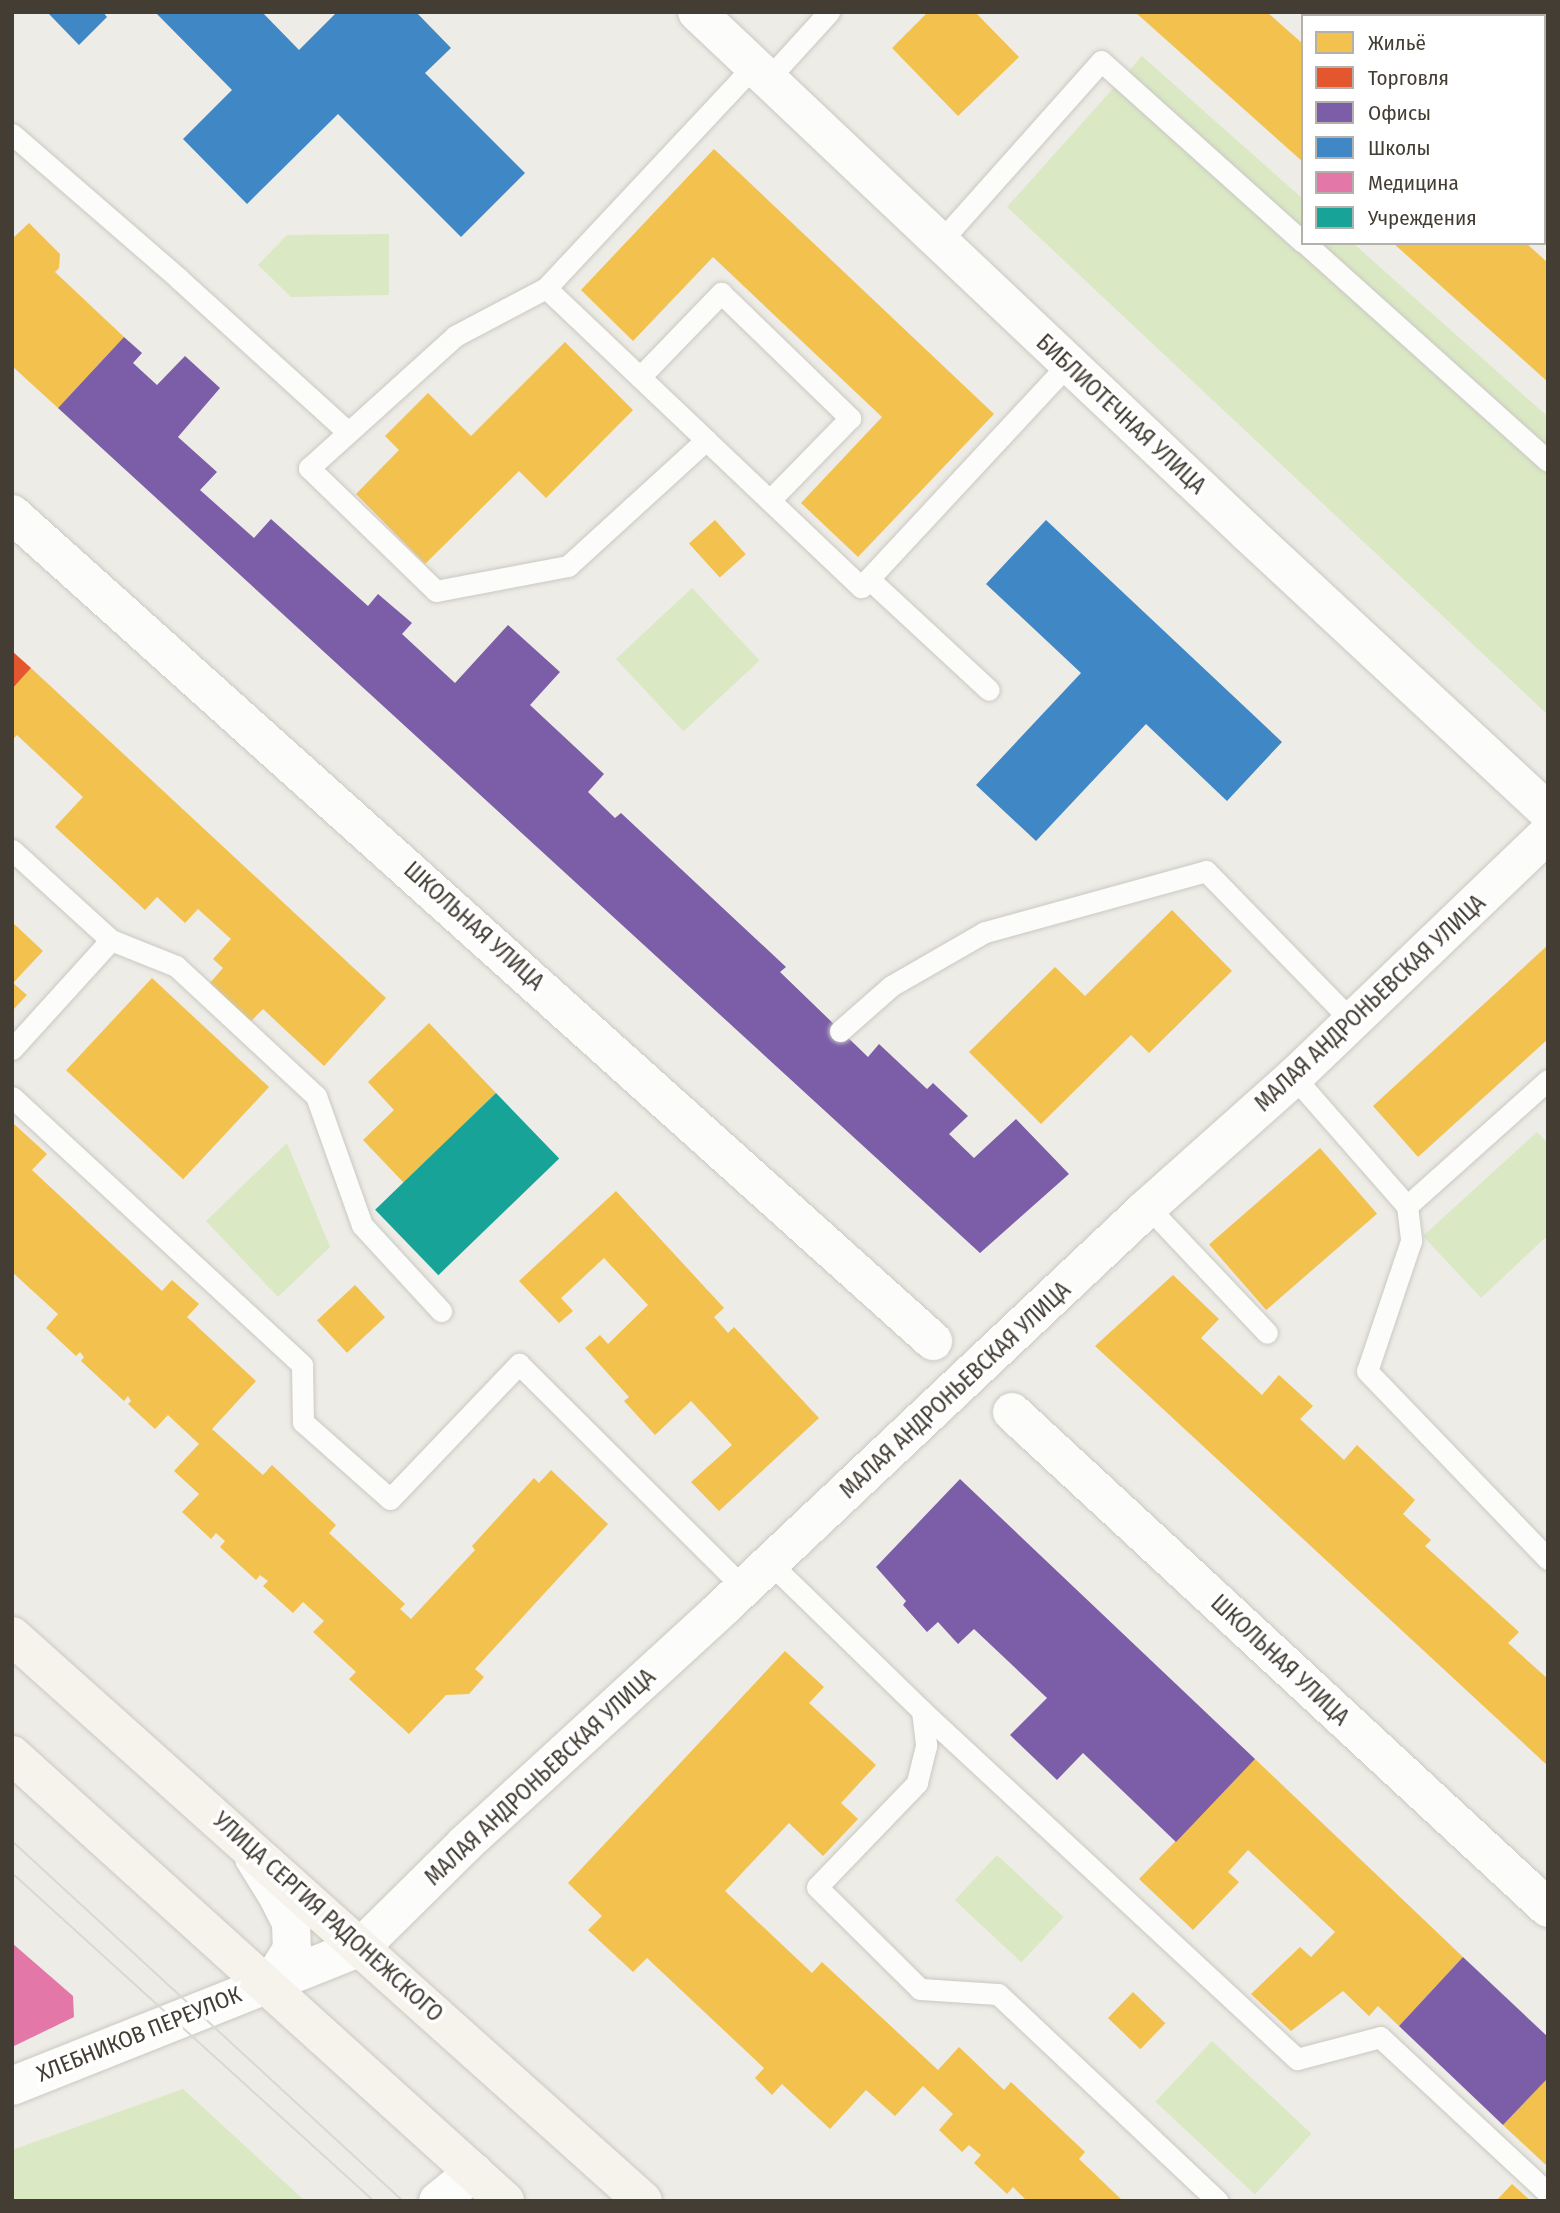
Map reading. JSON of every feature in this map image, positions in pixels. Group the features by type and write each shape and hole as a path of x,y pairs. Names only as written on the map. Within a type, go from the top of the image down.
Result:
{"main road":[{"name":"УЛИЦА СЕРГИЯ РАДОНЕЖСКОГО","path":"12,1636 239,1836 643,2201"},
{"path":"12,1755 505,2201"}],"street":[{"name":"БИБЛИОТЕЧНАЯ УЛИЦА","path":"697,12 1068,364 1548,811"},
{"name":"ШКОЛЬНАЯ УЛИЦА","path":"12,514 933,1341"},
{"name":"МАЛАЯ АНДРОНЬЕВСКАЯ УЛИЦА","path":"361,1947 465,1844 757,1576 1148,1207 1294,1077 1548,833"},
{"name":"ШКОЛЬНАЯ УЛИЦА","path":"1012,1412 1548,1908"},
{"name":"ХЛЕБНИКОВ ПЕРЕУЛОК","path":"239,1836 275,1891 291,1923 292,1949 278,1971 265,1983"},
{"name":"ХЛЕБНИКОВ ПЕРЕУЛОК","path":"12,2086 361,1947"},
{"path":"438,2201 474,2172"}],"lane":[{"path":"706,440 568,566 436,591 309,468 456,336 546,288 761,72 829,12"},
{"path":"940,242 1101,61 1301,239"},
{"path":"12,134 178,278 348,432"},
{"path":"1307,245 1548,461"},
{"path":"546,288 862,587 1068,364"},
{"path":"640,377 720,293 850,418 770,500"},
{"path":"869,579 989,690"},
{"path":"12,850 111,940 176,966 316,1096 362,1226 441,1311"},
{"path":"840,1031 891,986 985,932 1206,871 1352,1020"},
{"path":"12,1049 111,940"},
{"path":"1294,1077 1406,1206 1411,1241 1367,1371 1548,1559"},
{"path":"1406,1206 1548,1080"},
{"path":"12,1097 302,1365 303,1422 390,1499 519,1364 757,1576 922,1711 1297,2059 1380,2037 1548,2193"},
{"path":"1148,1207 1267,1333"},
{"path":"922,1711 926,1746 917,1783 817,1887 920,1989 998,1994 1218,2201"}],"green space":[{"path":"1142,56 1301,197 1301,245 1355,245 1548,417 1548,715 1007,207"},
{"path":"389,234 389,295 291,297 258,265 287,235"},
{"path":"692,588 760,660 683,731 616,659"},
{"path":"1537,1132 1548,1143 1548,1240 1545,1238 1481,1298 1423,1236"},
{"path":"287,1143 330,1247 278,1297 206,1221"},
{"path":"997,1855 1064,1917 1021,1962 955,1900"},
{"path":"1212,2041 1311,2134 1255,2194 1155,2102"},
{"path":"183,2089 305,2201 12,2201 12,2150"}],"building: Жильё":[{"path":"928,12 975,12 1019,57 958,116 892,48"},
{"path":"1135,12 1267,12 1301,42 1301,160"},
{"path":"1548,27 1548,112 1546,112"},
{"path":"714,149 994,414 858,557 801,503 882,417 713,257 633,341 581,290"},
{"path":"29,223 60,254 59,268 55,272 124,337 58,408 12,366 12,239"},
{"path":"1395,245 1528,245 1548,263 1548,382"},
{"path":"565,342 633,410 546,498 519,471 425,564 356,494 399,450 385,436 428,393 471,436"},
{"path":"715,520 746,554 720,578 689,543"},
{"path":"31,668 386,998 324,1066 263,1009 250,1022 209,984 223,968 213,959 231,939 198,909 185,923 157,897 145,910 55,827 83,797 17,735 12,740 12,689"},
{"path":"1172,910 1232,971 1149,1053 1131,1035 1041,1124 969,1052 1055,967 1085,996"},
{"path":"12,922 43,951 13,983 27,995 12,1011"},
{"path":"1548,945 1548,1039 1418,1157 1373,1106"},
{"path":"152,978 269,1087 183,1179 66,1070"},
{"path":"429,1023 496,1093 404,1183 363,1140 394,1110 368,1082"},
{"path":"14,1124 47,1154 32,1170 162,1291 172,1280 199,1304 187,1317 256,1381 212,1429 263,1475 272,1465 336,1525 329,1533 405,1604 400,1609 411,1619 475,1550 472,1546 534,1478 539,1483 551,1470 608,1524 475,1669 484,1677 469,1694 446,1695 409,1734 349,1679 356,1672 313,1632 324,1621 303,1602 293,1613 263,1586 268,1581 260,1575 256,1580 220,1547 225,1541 216,1533 211,1539 182,1512 199,1494 174,1471 199,1444 168,1415 155,1429 128,1404 131,1401 128,1396 124,1401 81,1361 84,1357 80,1352 76,1356 46,1328 58,1314 12,1272"},
{"path":"1320,1148 1377,1214 1266,1310 1209,1244"},
{"path":"616,1191 724,1308 714,1317 728,1333 734,1327 819,1418 719,1511 691,1482 732,1445 691,1401 655,1435 624,1401 629,1397 585,1348 600,1335 608,1344 648,1305 604,1258 561,1298 573,1311 559,1323 519,1281"},
{"path":"1173,1275 1219,1319 1201,1338 1262,1395 1279,1375 1313,1406 1300,1419 1344,1460 1357,1445 1415,1500 1403,1514 1431,1540 1425,1546 1519,1632 1508,1643 1548,1679 1548,1766 1095,1346"},
{"path":"355,1285 385,1317 347,1353 317,1320"},
{"path":"785,1651 824,1687 809,1703 876,1765 841,1803 858,1819 823,1856 789,1823 725,1891 812,1973 822,1962 938,2070 959,2047 1004,2090 1011,2082 1085,2152 1079,2159 1123,2201 1023,2201 1025,2199 1013,2187 1007,2194 974,2163 981,2155 969,2145 962,2152 939,2130 953,2114 923,2086 895,2116 866,2090 830,2129 782,2084 772,2095 755,2078 764,2068 647,1958 633,1972 588,1930 602,1916 568,1883"},
{"path":"1255,1759 1463,1957 1399,2026 1378,2006 1369,2016 1343,1991 1291,2031 1251,1994 1300,1947 1311,1957 1335,1932 1248,1850 1228,1872 1239,1882 1193,1930 1139,1879"},
{"path":"1133,1992 1165,2023 1140,2049 1108,2018"},
{"path":"1548,2078 1548,2167 1503,2125"},
{"path":"1512,2184 1531,2201 1496,2201"}],"building: Торговля":[{"path":"12,651 31,668 12,689"}],"building: Офисы":[{"path":"124,337 142,353 133,363 157,385 185,356 220,388 178,437 217,472 200,490 254,538 271,519 368,606 378,594 412,623 402,634 455,683 508,625 560,672 530,705 604,774 588,792 615,818 621,813 786,967 780,972 868,1057 879,1044 927,1089 933,1083 968,1116 949,1134 974,1158 1016,1119 1069,1174 980,1253 58,408"},
{"path":"960,1479 1255,1759 1176,1842 1083,1753 1057,1780 1010,1735 1047,1698 974,1629 958,1644 938,1622 927,1632 903,1605 906,1601 876,1567"},
{"path":"1463,1957 1548,2037 1548,2078 1503,2125 1399,2026"}],"building: Школы":[{"path":"47,12 103,12 107,17 79,45"},
{"path":"155,12 262,12 299,50 337,12 416,12 451,48 425,73 525,173 461,237 338,114 247,204 183,139 232,90"},
{"path":"1046,520 1282,742 1227,801 1146,724 1036,841 976,785 1081,673 986,584"}],"building: Медицина":[{"path":"12,1943 73,1996 74,2017 12,2047"}],"building: Учреждения":[{"path":"496,1093 559,1158 438,1275 375,1210"}],"tram line":[{"path":"12,1841 403,2201"},
{"path":"12,1873 374,2201"}]}
